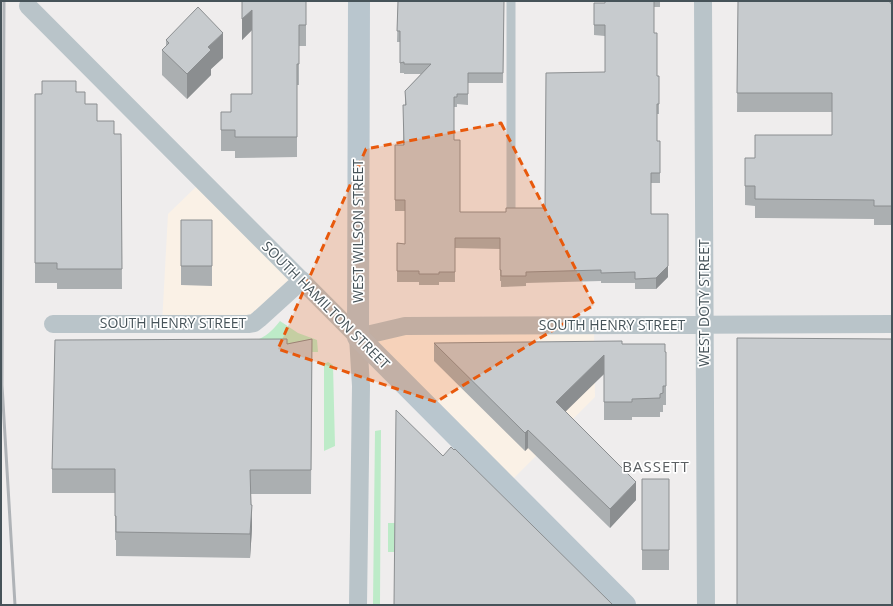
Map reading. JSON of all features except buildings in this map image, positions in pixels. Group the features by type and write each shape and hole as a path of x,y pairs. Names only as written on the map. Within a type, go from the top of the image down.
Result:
{"street":[{"name":"WEST WILSON STREET","path":"358,605 361,386 358,337 359,1"},
{"name":"WEST DOTY STREET","path":"703,1 706,605"},
{"name":"SOUTH HAMILTON STREET","path":"28,6 625,605"},
{"name":"SOUTH HENRY STREET","path":"53,324 254,323 302,280"},
{"name":"SOUTH HENRY STREET","path":"358,337 405,326 892,324"}],"lane":[{"path":"511,1 511,208"}],"highlighted area":[{"path":"501,123 594,305 436,402 278,349 366,149"}],"shaded area":[{"path":"202,181 302,280 265,315 162,324 168,214"},
{"path":"594,325 595,397 506,486 358,337"}],"green space":[{"path":"280,321 298,333 317,340 318,352 98,351 252,342 268,334"},
{"path":"328,362 333,365 335,446 324,451 324,364"},
{"path":"381,430 380,605 373,605 375,431"},
{"path":"388,523 396,523 396,552 388,552"}],"railway":[{"path":"4,1 2,385 15,605"}],"district":[{"name":"BASSETT","path":"656,467"}]}
